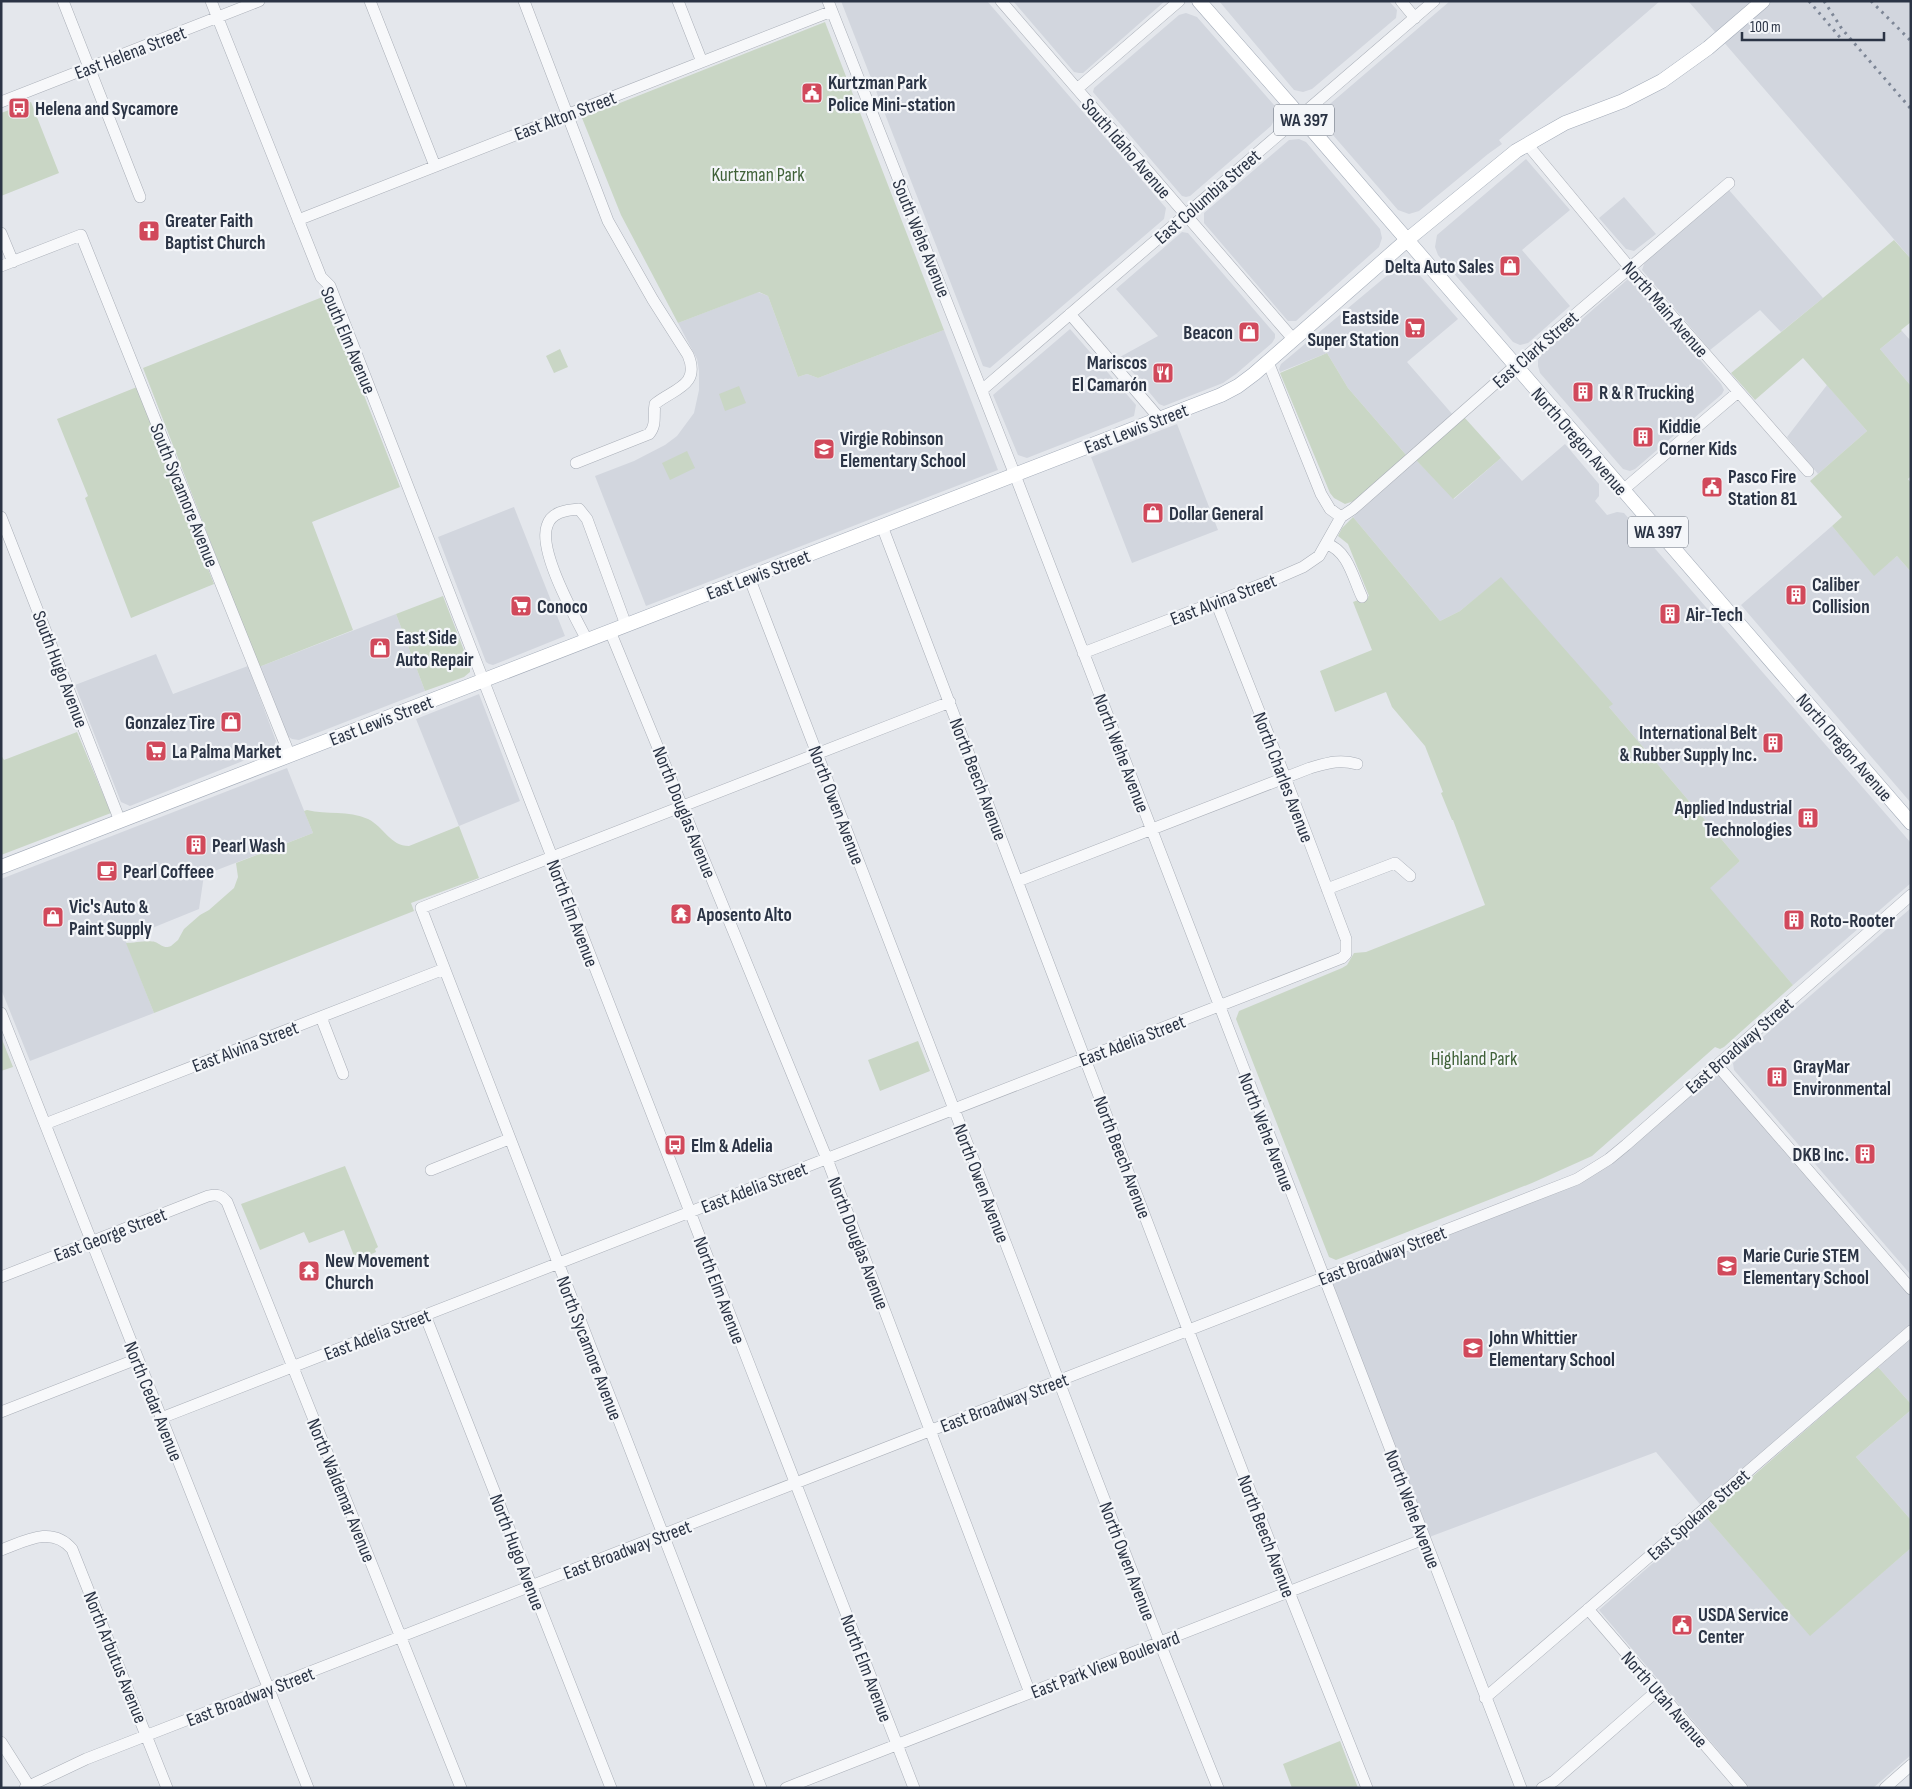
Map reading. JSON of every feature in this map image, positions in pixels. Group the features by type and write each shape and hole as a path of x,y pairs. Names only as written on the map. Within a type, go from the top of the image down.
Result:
{"main road":[{"name":"WA 397","path":"1199,1 1407,240"},
{"name":"East Lewis Street","path":"1,867 1160,419 1230,390 1245,381 1268,362 1407,240 1502,161 1527,144 1565,123 1624,101 1683,68 1763,1"},
{"name":"North Oregon Avenue","path":"1407,240 1911,823"}],"street":[{"path":"63,1 140,197"},
{"name":"South Elm Avenue","path":"211,1 321,277 330,286 483,680"},
{"name":"East Helena Street","path":"1,102 260,1"},
{"path":"370,1 435,166"},
{"path":"524,1 608,221 691,362 692,372 689,379 682,387 656,404 654,430 649,434 576,463"},
{"path":"678,1 702,62"},
{"name":"South Idaho Avenue","path":"1001,1 1294,340"},
{"path":"1076,89 1179,1"},
{"path":"1400,1 1415,18"},
{"name":"East Columbia Street","path":"982,390 1434,1"},
{"name":"East Alton Street","path":"298,220 702,62 830,6"},
{"name":"South Wehe Avenue","path":"830,6 1015,475"},
{"name":"North Main Avenue","path":"1527,144 1630,268 1808,471"},
{"name":"East Clark Street","path":"1341,517 1353,509 1515,366 1730,183"},
{"path":"1,233 12,262 1,266"},
{"name":"South Sycamore Avenue","path":"12,262 81,235 290,756"},
{"path":"1070,314 1160,419"},
{"path":"1268,362 1321,494 1330,509 1341,517"},
{"path":"1623,490 1738,392"},
{"name":"North Wehe Avenue","path":"1015,475 1521,1788"},
{"path":"587,640 561,591 546,539 547,524 554,515 560,512 579,509 587,519 626,625"},
{"name":"South Hugo Avenue","path":"1,517 120,821"},
{"name":"East Alvina Street","path":"1083,653 1303,567 1319,556 1341,517"},
{"name":"North Beech Avenue","path":"882,526 1188,1330 1367,1788"},
{"path":"1327,544 1334,546 1344,556 1362,597"},
{"name":"North Owen Avenue","path":"749,577 1218,1788"},
{"name":"North Charles Avenue","path":"1216,602 1346,939 1346,954"},
{"name":"North Douglas Avenue","path":"610,631 826,1159 1030,1693"},
{"name":"North Elm Avenue","path":"483,680 914,1788"},
{"path":"552,857 950,702"},
{"path":"1018,881 1328,762 1344,760 1357,764"},
{"name":"North Sycamore Avenue","path":"552,857 421,908 761,1788"},
{"path":"1327,889 1396,863 1410,876"},
{"name":"East Broadway Street","path":"27,1787 86,1759 1577,1179 1609,1159 1911,895"},
{"name":"East Adelia Street","path":"161,1418 1336,962 1346,954"},
{"name":"East Alvina Street","path":"45,1124 444,969"},
{"name":"North Cedar Avenue","path":"1,1013 308,1788"},
{"path":"321,1017 343,1074"},
{"path":"1717,1065 1911,1289"},
{"path":"431,1170 509,1139"},
{"name":"East George Street","path":"1,1276 208,1196 219,1194"},
{"name":"North Waldemar Avenue","path":"219,1194 227,1202 461,1788"},
{"name":"North Hugo Avenue","path":"425,1316 611,1788"},
{"name":"East Spokane Street","path":"1485,1698 1911,1331"},
{"path":"1,1412 137,1359"},
{"name":"North Arbutus Avenue","path":"1,1550 36,1537 52,1536 66,1542 75,1554 167,1788"},
{"name":"East Park View Boulevard","path":"786,1788 1424,1539"},
{"name":"North Utah Avenue","path":"1588,1609 1742,1788"},
{"path":"1542,1788 1554,1781 1658,1690"},
{"path":"1,1742 27,1787"},
{"path":"1885,1788 1911,1765"}],"shaded area":[{"path":"841,1 987,1 1166,208 1164,219 990,368 983,366"},
{"path":"1013,1 1165,1 1083,73 1079,73 1074,72"},
{"path":"1219,1 1389,1 1397,10 1396,18 1312,89 1303,92 1294,90"},
{"path":"1450,1 1660,1 1499,140 1502,144 1419,211 1409,214 1398,210 1326,127 1323,118 1324,109"},
{"path":"1688,1 1911,1 1911,259 1696,10"},
{"path":"1186,13 1197,17 1274,105 1277,115 1271,126 1190,196 1186,197 1182,196 1093,92 1094,88 1179,15"},
{"path":"1299,139 1306,142 1380,229 1382,238 1379,247 1296,321 1288,321 1204,223 1204,213 1289,140"},
{"path":"1526,159 1570,210 1522,250 1570,306 1528,343 1520,345 1513,342 1438,255 1435,247 1437,235"},
{"path":"1729,190 1823,298 1781,332 1760,310 1710,350 1642,270 1645,261"},
{"path":"1624,197 1656,234 1634,251 1626,249 1599,218"},
{"path":"1182,232 1188,233 1275,334 1275,338 1272,343 1223,383 1164,406 1159,404 1120,357 1158,336 1116,289"},
{"path":"1402,266 1415,270 1458,319 1407,362 1453,415 1407,456 1348,388 1327,353 1280,372 1279,369 1281,364 1396,268"},
{"path":"1628,279 1633,282 1721,384 1724,390 1722,394 1635,469 1630,471 1623,469 1540,373 1538,366 1538,360 1542,354"},
{"name":"Virgie Robinson Elementary School","path":"758,292 768,296 798,377 807,374 818,378 944,330 998,470 646,606 595,476 634,461 665,445 677,436 694,413 699,390 697,359 678,323"},
{"name":"Virgie Robinson Elementary School","path":"1070,329 1136,405 1134,416 1027,458 1018,455 993,395"},
{"path":"1902,331 1911,341 1911,386 1880,349"},
{"path":"1827,385 1867,431 1818,474 1787,437"},
{"path":"1177,424 1218,530 1132,563 1091,457"},
{"path":"1565,444 1599,484 1599,496 1595,501 1607,515 1617,512 1624,513 1911,843 1911,883 1793,985 1709,888 1740,861 1609,707 1612,704 1501,578 1460,611 1440,621 1353,517 1416,460 1454,499 1501,458 1522,481"},
{"path":"514,507 565,636 493,665 486,662 438,537"},
{"path":"1832,526 1874,575 1897,556 1911,572 1911,803 1741,605"},
{"path":"396,614 425,691 299,740 292,739 284,734 259,667"},
{"path":"156,654 173,694 248,666 276,741 273,749 130,806 121,802 75,685"},
{"path":"479,694 520,801 459,826 416,719"},
{"path":"287,768 313,833 204,875 199,909 125,939 154,1013 30,1061 1,989 1,879"},
{"path":"1911,908 1911,1275 1734,1070 1733,1063"},
{"path":"1717,1065 1911,1289 1911,1331 1704,1509 1656,1452 1424,1539 1323,1278 1577,1179"},
{"path":"1911,1339 1911,1404 1878,1367"},
{"path":"1911,1410 1911,1520 1856,1457"},
{"path":"1706,1517 1810,1635 1911,1548 1911,1755 1873,1788 1750,1788 1599,1610"}],"green space":[{"name":"Kurtzman Park","path":"825,22 944,330 818,378 807,374 798,377 768,296 759,292 678,323 621,215 582,118"},
{"path":"31,102 59,173 1,196 1,113"},
{"path":"1894,240 1911,259 1911,322 1880,349 1911,386 1911,476 1908,479 1911,483 1911,572 1897,556 1874,576 1832,526 1842,517 1810,481 1867,431 1803,358 1755,400 1731,373"},
{"path":"325,296 400,487 312,522 353,630 259,667 143,368"},
{"path":"560,349 568,367 554,373 546,356"},
{"path":"1327,353 1348,388 1407,456 1354,501 1345,504 1334,498 1330,493 1280,373"},
{"path":"739,386 746,403 725,411 719,394"},
{"path":"137,387 214,584 131,618 85,498 88,496 57,419"},
{"path":"1464,417 1501,458 1453,499 1416,460"},
{"path":"687,451 695,468 670,480 662,463"},
{"name":"Highland Park","path":"1353,517 1440,621 1460,611 1501,577 1613,704 1609,707 1740,861 1710,888 1793,985 1724,1047 1720,1049 1715,1047 1592,1156 1532,1183 1336,1260 1329,1257 1236,1019 1239,1011 1342,968 1347,965 1354,953 1366,952 1485,905 1441,793 1443,792 1425,746 1392,707 1386,692 1335,712 1320,671 1372,650 1353,602 1369,596 1348,544 1338,536 1342,528"},
{"path":"443,596 470,666 470,672 464,677 425,691 396,614"},
{"path":"77,732 111,813 1,855 1,755 4,760"},
{"path":"304,811 360,816 374,822 392,840 409,846 459,826 479,878 411,903 414,911 154,1013 126,943 152,941 165,947 171,946 178,940 184,929 234,888 238,877 236,863 313,833"},
{"path":"1,1037 13,1067 1,1071"},
{"path":"918,1041 930,1071 880,1091 868,1060"},
{"path":"345,1166 378,1247 375,1249 376,1252 356,1261 344,1230 309,1243 304,1232 260,1250 241,1204"},
{"path":"1878,1367 1911,1404 1911,1410 1856,1457 1911,1520 1911,1548 1810,1636 1706,1517"},
{"path":"1340,1741 1358,1788 1292,1788 1283,1764"}],"railway":[{"path":"1809,1 1843,41"},
{"path":"1824,1 1842,29 1911,109"},
{"path":"1871,1 1911,41"}],"place":[{"name":"Kurtzman Park Police Mini-station","path":"812,93"},
{"name":"Helena and Sycamore","path":"19,108"},
{"name":"Greater Faith Baptist Church","path":"149,231"},
{"name":"Delta Auto Sales","path":"1510,266"},
{"name":"Eastside Super Station","path":"1415,328"},
{"name":"Beacon","path":"1249,332"},
{"name":"Mariscos El Camarón","path":"1163,373"},
{"name":"R & R Trucking","path":"1583,392"},
{"name":"Kiddie Corner Kids","path":"1643,437"},
{"name":"Virgie Robinson Elementary School","path":"824,449"},
{"name":"Pasco Fire Station 81","path":"1712,487"},
{"name":"Dollar General","path":"1153,513"},
{"name":"Caliber Collision","path":"1796,595"},
{"name":"Conoco","path":"521,606"},
{"name":"Air-Tech","path":"1670,614"},
{"name":"East Side Auto Repair","path":"380,648"},
{"name":"Gonzalez Tire","path":"231,722"},
{"name":"International Belt & Rubber Supply Inc.","path":"1773,743"},
{"name":"La Palma Market","path":"156,751"},
{"name":"Applied Industrial Technologies","path":"1808,818"},
{"name":"Pearl Wash","path":"196,845"},
{"name":"Pearl Coffeee","path":"107,871"},
{"name":"Aposento Alto","path":"681,914"},
{"name":"Vic's Auto & Paint Supply","path":"53,917"},
{"name":"Roto-Rooter","path":"1794,920"},
{"name":"GrayMar Environmental","path":"1777,1077"},
{"name":"Elm & Adelia","path":"675,1145"},
{"name":"DKB Inc.","path":"1865,1154"},
{"name":"Marie Curie STEM Elementary School","path":"1727,1266"},
{"name":"New Movement Church","path":"309,1271"},
{"name":"John Whittier Elementary School","path":"1473,1348"},
{"name":"USDA Service Center","path":"1682,1625"}]}
